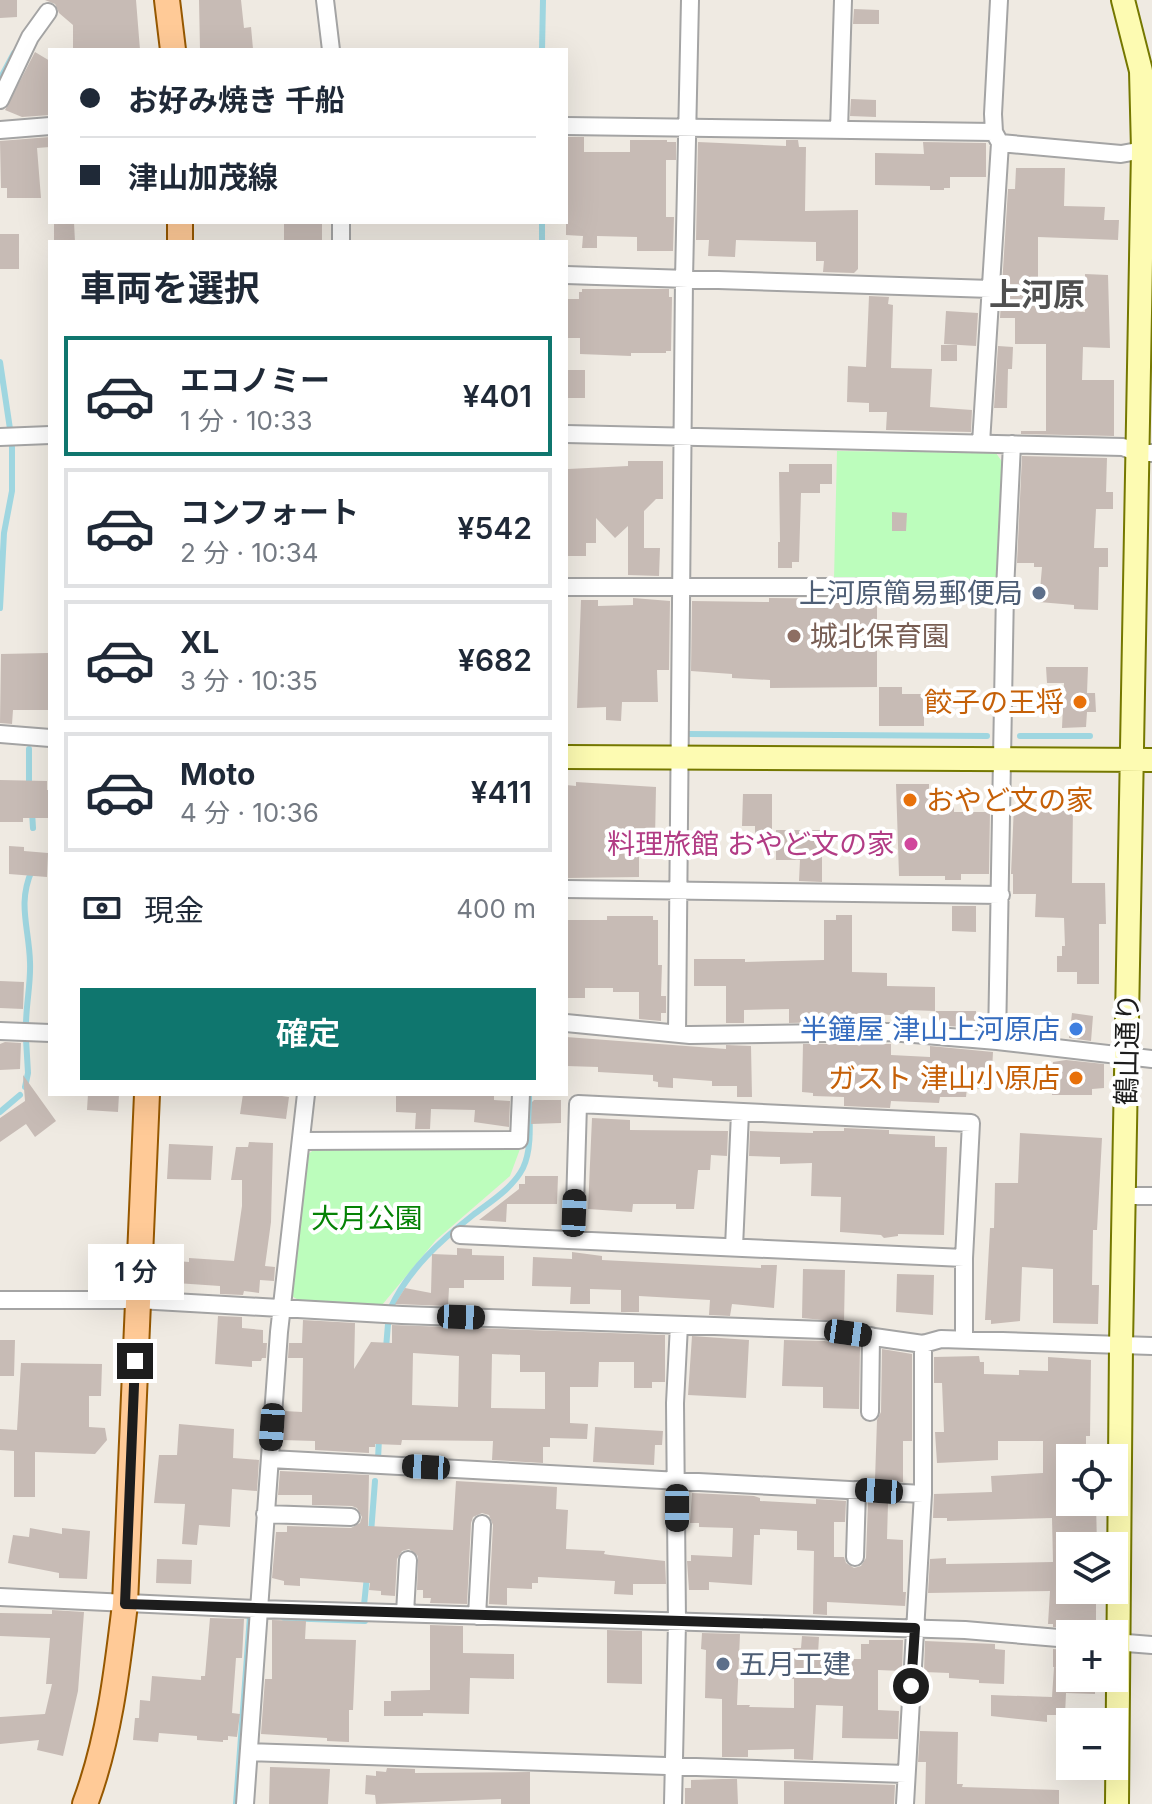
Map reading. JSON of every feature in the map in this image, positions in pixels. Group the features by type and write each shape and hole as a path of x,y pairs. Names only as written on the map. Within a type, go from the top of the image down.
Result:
{"main road":[{"path":"167,0 173,48"},
{"path":"85,1804 107,1724 125,1604 147,1096"}],"street":[{"path":"325,0 331,48"},
{"path":"677,1034 680,587 690,0"},
{"path":"839,130 843,0"},
{"path":"981,443 991,289 999,0"},
{"name":"鶴山通り","path":"1116,1620 1127,1058 1143,760 1148,150 1141,71 1123,0"},
{"path":"0,100 30,37 48,12"},
{"path":"0,130 48,126"},
{"path":"568,126 839,130 997,138 1121,154 1148,150"},
{"path":"568,275 991,289"},
{"path":"568,434 1123,447 1145,453"},
{"path":"0,437 48,435"},
{"path":"997,1041 1005,590 1012,444"},
{"path":"568,587 1005,590"},
{"path":"0,734 48,738"},
{"path":"568,757 1143,760"},
{"path":"568,889 1001,895"},
{"path":"568,1023 677,1034 890,1032 1152,1059"},
{"path":"0,1031 48,1033"},
{"path":"245,1804 281,1309 306,1096"},
{"path":"301,1141 519,1140 521,1096"},
{"path":"574,1240 578,1104 971,1123 964,1258 964,1340"},
{"path":"734,1247 740,1113"},
{"path":"1124,1196 1152,1196"},
{"path":"460,1235 964,1258"},
{"path":"0,1300 138,1300 281,1309 825,1330 923,1344 941,1339 1152,1346"},
{"path":"673,1804 677,1622 675,1403 679,1325"},
{"path":"870,1412 871,1336"},
{"path":"905,1804 923,1494 923,1344"},
{"path":"270,1459 923,1494"},
{"path":"855,1557 857,1490"},
{"path":"265,1514 351,1517"},
{"path":"477,1616 482,1524"},
{"path":"405,1613 408,1560"},
{"path":"0,1597 258,1609 915,1628 1056,1638"},
{"path":"1128,1643 1152,1645"},
{"name":"鶴山通り","path":"1116,1692 1117,1804"},
{"path":"249,1752 906,1774"}],"green space":[{"path":"837,451 996,453 1005,466 999,574 994,579 834,579"},
{"name":"大月公園","path":"316,1148 520,1149 510,1176 436,1240 382,1305 300,1301 290,1295 307,1155"}],"building":[{"path":"0,0 17,0 17,17 0,18"},
{"path":"45,0 136,0 140,48 73,48 73,25 59,13 55,4"},
{"path":"199,0 241,0 244,28 251,27 253,48 200,48"},
{"path":"854,9 879,10 879,24 853,24"},
{"path":"35,52 48,60 48,115 22,117 5,110"},
{"path":"851,99 876,100 876,117 850,116"},
{"path":"48,137 48,147 37,148 41,198 7,198 7,188 1,188 0,141"},
{"path":"568,137 584,137 584,152 630,152 630,140 676,142 676,160 666,160 666,217 674,217 673,251 637,251 637,237 597,236 597,248 582,248 583,236 566,235"},
{"path":"786,140 798,140 799,147 806,147 805,211 858,210 858,269 854,273 823,272 824,261 816,261 816,242 736,240 735,257 708,256 709,240 696,240 698,142 786,146"},
{"path":"923,142 986,143 986,177 950,177 950,188 944,190 930,190 930,186 875,185 875,153 924,154"},
{"path":"1016,168 1065,168 1064,206 1105,207 1104,220 1119,220 1118,240 1038,237 1038,310 1085,312 1085,274 1108,275 1110,348 1083,347 1082,380 1114,380 1114,436 1021,434 1021,431 1046,431 1046,344 1015,344 1015,318 1000,318 1008,189 1015,189"},
{"path":"54,224 74,224 75,240 54,240"},
{"path":"284,224 322,224 322,240 284,240"},
{"path":"0,234 19,234 19,269 0,269"},
{"path":"582,289 669,289 669,297 672,297 671,351 631,353 631,356 580,354 580,338 568,338 568,299 579,299 579,292"},
{"path":"869,296 889,297 888,304 893,305 891,368 932,369 930,407 972,410 971,432 886,430 887,412 869,412 869,403 847,402 848,366 866,367"},
{"path":"946,311 978,313 976,346 944,344"},
{"path":"941,345 957,345 957,361 941,361"},
{"path":"998,346 1013,347 1012,369 1008,369 1007,408 994,408"},
{"path":"568,370 585,370 585,398 568,398"},
{"path":"1022,456 1107,458 1106,492 1113,492 1113,509 1096,509 1094,548 1108,548 1108,567 1099,567 1098,610 1039,602 1042,567 1034,567 1034,563 1017,563"},
{"path":"628,461 663,461 663,499 656,499 644,511 644,548 660,548 659,576 628,575 628,526 615,538 596,518 596,543 586,543 586,556 568,556 568,469 628,466"},
{"path":"789,464 832,464 832,484 820,484 820,493 801,493 799,562 792,562 792,568 778,568 779,472 789,472"},
{"path":"892,512 907,513 906,531 892,531"},
{"path":"633,598 670,601 669,670 657,670 658,702 622,702 621,721 606,720 606,707 577,708 581,600 598,600 598,606 633,605"},
{"path":"769,598 877,599 877,687 770,688 770,680 691,671 692,601 769,602"},
{"path":"48,653 48,710 13,710 12,724 0,723 1,654"},
{"path":"1046,667 1088,667 1087,693 1095,693 1096,712 1087,712 1086,727 1062,728 1064,683 1047,683"},
{"path":"879,687 902,687 902,694 924,694 924,726 879,726"},
{"path":"0,780 47,781 48,818 0,822"},
{"path":"576,782 656,787 655,839 650,839 650,852 639,852 639,877 568,878 568,785 576,786"},
{"path":"896,784 929,784 929,790 954,790 954,812 990,812 989,874 961,874 961,880 945,880 945,876 899,876"},
{"path":"743,794 772,794 772,836 755,835 755,826 742,826"},
{"path":"1014,805 1073,806 1072,883 1105,883 1106,924 1099,924 1099,984 1077,984 1077,972 1057,972 1057,956 1062,956 1062,946 1065,946 1064,918 1035,917 1036,894 1013,894"},
{"path":"776,830 822,830 822,882 799,881 800,860 776,860"},
{"path":"9,846 48,853 47,877 9,874"},
{"path":"952,906 976,906 976,932 952,931"},
{"path":"836,915 852,915 852,972 887,973 887,986 935,987 935,1011 908,1010 907,1016 872,1014 872,1021 789,1023 789,1009 744,1010 744,1023 726,1023 726,986 694,986 694,959 745,959 745,962 824,960 824,920 836,920"},
{"path":"607,916 653,916 653,920 658,920 661,996 666,996 666,1013 661,1013 661,1021 639,1019 639,992 585,988 585,998 568,998 568,920 607,920"},
{"path":"0,981 24,982 23,1009 0,1008"},
{"path":"936,1011 976,1011 976,1028 936,1025"},
{"name":"半鐘屋 津山上河原店","path":"1072,1013 1093,1016 1091,1041 1069,1038"},
{"path":"568,1037 726,1049 726,1045 751,1046 752,1097 737,1097 737,1086 712,1086 712,1081 673,1078 673,1088 658,1087 653,1075 598,1072 598,1067 568,1066"},
{"path":"21,1043 20,1069 0,1070 0,1044"},
{"path":"803,1044 891,1044 891,1055 930,1057 930,1046 993,1052 992,1071 986,1070 986,1089 967,1088 966,1097 940,1097 939,1103 891,1101 890,1108 844,1106 844,1097 813,1096 813,1093 802,1092"},
{"path":"1066,1060 1104,1064 1104,1088 1092,1089 1092,1095 1052,1095 1053,1062"},
{"path":"23,1075 56,1121 35,1137 26,1124 0,1142 0,1118 25,1101"},
{"path":"88,1096 119,1096 118,1112 87,1110"},
{"path":"243,1096 289,1097 286,1119 240,1114"},
{"path":"396,1096 494,1096 494,1100 510,1101 509,1127 474,1122 475,1110 431,1109 430,1129 415,1129 416,1113 396,1112"},
{"path":"534,1100 561,1100 561,1123 531,1124"},
{"path":"592,1118 630,1120 630,1130 728,1131 727,1156 711,1155 710,1170 698,1170 694,1209 676,1209 676,1204 633,1204 632,1212 588,1209"},
{"path":"844,1128 935,1136 935,1147 947,1147 944,1235 898,1234 884,1238 881,1235 840,1232 841,1197 811,1196 812,1163 780,1164 780,1157 749,1156 750,1131 813,1133 844,1131"},
{"path":"1020,1133 1102,1138 1097,1230 1093,1230 1092,1285 1099,1285 1098,1324 1053,1323 1053,1269 1022,1267 1020,1321 991,1324 991,1320 985,1320 995,1183 1018,1183"},
{"path":"249,1142 273,1143 271,1222 265,1266 275,1267 274,1281 260,1280 259,1293 244,1291 243,1295 220,1294 220,1286 176,1283 177,1261 189,1262 189,1258 234,1261 242,1206 242,1180 231,1180 236,1147 248,1147"},
{"path":"169,1144 213,1146 211,1180 167,1179"},
{"path":"525,1176 558,1176 557,1204 507,1204 506,1222 479,1220 519,1189 519,1184 525,1184"},
{"path":"457,1248 472,1249 472,1255 504,1256 504,1280 464,1280 464,1288 449,1288 448,1306 395,1304 405,1288 431,1293 432,1254 457,1255"},
{"path":"572,1252 602,1256 602,1260 761,1268 761,1265 777,1265 774,1308 732,1304 730,1316 709,1315 710,1300 639,1296 639,1312 621,1312 621,1290 590,1289 590,1304 570,1304 571,1287 532,1286 533,1257 572,1259"},
{"path":"803,1269 845,1270 844,1322 802,1318"},
{"path":"897,1274 934,1275 933,1315 896,1312"},
{"path":"218,1316 242,1317 242,1328 263,1330 263,1343 267,1343 266,1358 252,1361 252,1367 215,1364"},
{"path":"303,1320 355,1323 354,1369 371,1342 392,1343 392,1325 665,1335 665,1382 652,1382 652,1388 634,1388 634,1362 599,1362 598,1387 570,1387 570,1423 588,1424 587,1439 550,1438 550,1447 543,1447 543,1463 492,1460 493,1441 402,1440 401,1445 375,1444 375,1447 369,1447 369,1453 315,1450 315,1441 282,1440 284,1411 302,1412 303,1358 288,1358 289,1343 302,1343","holes":["413,1353 459,1356 458,1407 412,1405","492,1354 520,1355 520,1372 545,1372 545,1409 491,1408"]},
{"path":"692,1336 749,1340 746,1398 688,1395"},
{"path":"0,1340 15,1340 14,1376 0,1376"},
{"path":"784,1340 860,1346 859,1409 823,1408 823,1387 782,1386"},
{"path":"882,1349 912,1354 912,1441 903,1441 903,1482 875,1480"},
{"path":"979,1356 980,1362 984,1362 984,1374 1019,1375 1019,1370 1048,1371 1048,1357 1091,1360 1090,1436 1086,1436 1086,1444 1056,1444 1056,1516 1096,1516 1097,1532 1056,1532 1056,1604 1096,1604 1096,1620 1056,1620 1056,1627 1048,1624 1050,1591 928,1593 930,1559 946,1558 946,1564 1053,1562 1052,1518 947,1521 947,1518 933,1518 934,1494 992,1492 991,1476 1043,1473 1043,1441 998,1441 998,1460 937,1463 935,1432 944,1432 942,1383 934,1383 934,1357"},
{"path":"21,1363 102,1364 101,1396 89,1396 89,1427 105,1428 107,1440 95,1454 35,1452 35,1497 14,1497 14,1451 0,1450 0,1429 17,1430"},
{"path":"179,1424 234,1429 233,1458 259,1460 257,1491 232,1489 230,1527 199,1525 197,1545 182,1544 185,1504 154,1503 159,1455 177,1455"},
{"path":"595,1427 663,1431 662,1445 655,1445 654,1465 593,1462"},
{"path":"280,1471 369,1475 368,1526 453,1530 456,1481 557,1487 556,1509 568,1510 566,1549 605,1551 604,1554 665,1561 666,1584 633,1584 633,1595 614,1594 615,1581 538,1577 538,1583 532,1583 532,1589 507,1588 507,1605 489,1604 493,1525 489,1515 482,1513 473,1517 471,1523 467,1604 430,1603 431,1598 423,1598 423,1590 417,1590 418,1556 409,1549 402,1551 397,1559 395,1596 369,1590 370,1583 300,1578 300,1586 284,1585 284,1581 272,1578 276,1532 287,1532 287,1526 351,1528 360,1523 362,1517 352,1506 312,1505 312,1495 278,1495"},
{"path":"692,1493 754,1496 760,1501 816,1504 816,1499 846,1501 845,1522 834,1522 834,1557 844,1557 846,1563 854,1568 861,1566 866,1558 868,1502 888,1503 887,1539 903,1540 905,1606 827,1602 827,1615 813,1614 814,1551 797,1550 797,1531 760,1529 760,1535 754,1535 752,1585 709,1582 709,1590 689,1590 687,1561 691,1561 691,1555 732,1557 733,1528 699,1527 699,1523 690,1523"},
{"path":"30,1528 62,1534 62,1528 90,1531 87,1579 59,1578 59,1573 8,1563 13,1535 29,1537"},
{"path":"157,1559 192,1560 191,1584 156,1583"},
{"path":"52,1610 84,1612 78,1691 63,1756 37,1750 39,1740 0,1744 0,1717 45,1714 52,1684 46,1684 50,1638 0,1636 0,1613 52,1614"},
{"path":"210,1618 244,1619 242,1658 236,1658 232,1713 240,1714 237,1737 228,1736 228,1740 223,1742 159,1733 158,1742 133,1740 140,1700 150,1701 152,1676 201,1680 201,1676 205,1676"},
{"path":"272,1620 306,1621 305,1639 356,1640 349,1742 261,1734 265,1679 272,1679"},
{"path":"430,1625 463,1626 463,1653 514,1654 514,1679 470,1678 469,1714 384,1716 384,1701 391,1701 391,1691 430,1690"},
{"path":"607,1630 642,1631 642,1684 607,1683"},
{"path":"702,1633 740,1634 737,1705 749,1707 794,1708 794,1679 786,1678 786,1656 790,1656 790,1648 801,1648 802,1636 819,1637 818,1654 831,1654 831,1659 861,1659 861,1644 869,1644 869,1640 903,1640 902,1671 878,1670 878,1710 899,1711 898,1739 842,1738 843,1706 816,1705 813,1760 794,1759 794,1749 748,1750 748,1757 722,1757 722,1699 705,1698 706,1650 701,1649"},
{"path":"925,1641 995,1644 995,1649 1005,1650 1004,1684 949,1678 949,1673 924,1672"},
{"path":"1053,1649 1056,1649 1056,1667 1053,1667"},
{"path":"1054,1667 1056,1692 1095,1692 1066,1693 1065,1708 1056,1708 1056,1715 1047,1715 1047,1722 991,1716 991,1695 1052,1697"},
{"path":"920,1731 958,1732 957,1784 963,1784 962,1787 1059,1790 1059,1804 925,1804 926,1762 918,1762"},
{"path":"270,1767 330,1769 328,1804 269,1804"},
{"path":"387,1768 415,1769 415,1773 530,1772 530,1804 501,1804 501,1799 376,1804 375,1795 365,1794 366,1775 376,1776 376,1771 386,1772"},
{"path":"737,1779 738,1804 685,1804 685,1788 691,1788 691,1780"},
{"path":"784,1781 895,1785 894,1804 784,1804"}],"waterway":[{"path":"542,48 543,0"},
{"path":"0,79 14,53"},
{"path":"542,224 542,240"},
{"path":"0,362 10,429"},
{"path":"0,608 4,533 12,491 12,447"},
{"path":"688,734 987,736"},
{"path":"1020,736 1090,736"},
{"path":"29,749 29,785"},
{"path":"32,812 33,828"},
{"path":"26,1025 30,970 25,894 32,870"},
{"path":"25,1087 28,1073 26,1039"},
{"path":"0,1112 20,1095"},
{"path":"391,1307 426,1256 501,1194 519,1175 528,1151 529,1096"},
{"path":"386,1348 388,1324"},
{"path":"378,1459 379,1439"},
{"path":"371,1533 375,1481"},
{"path":"364,1605 367,1576"},
{"path":"236,1804 250,1616"},
{"path":"284,1618 365,1621"}],"place":[{"name":"上河原簡易郵便局","path":"1039,593"},
{"name":"城北保育園","path":"794,636"},
{"name":"餃子の王将","path":"1080,702"},
{"name":"おやど文の家","path":"910,800"},
{"name":"料理旅館 おやど文の家","path":"911,844"},
{"name":"半鐘屋 津山上河原店","path":"1076,1029"},
{"name":"ガスト 津山小原店","path":"1076,1078"},
{"name":"五月工建","path":"723,1664"}],"district":[{"name":"上河原","path":"1037,295"}],"route":[{"path":"135,1361 125,1604 915,1628 911,1686"}]}
